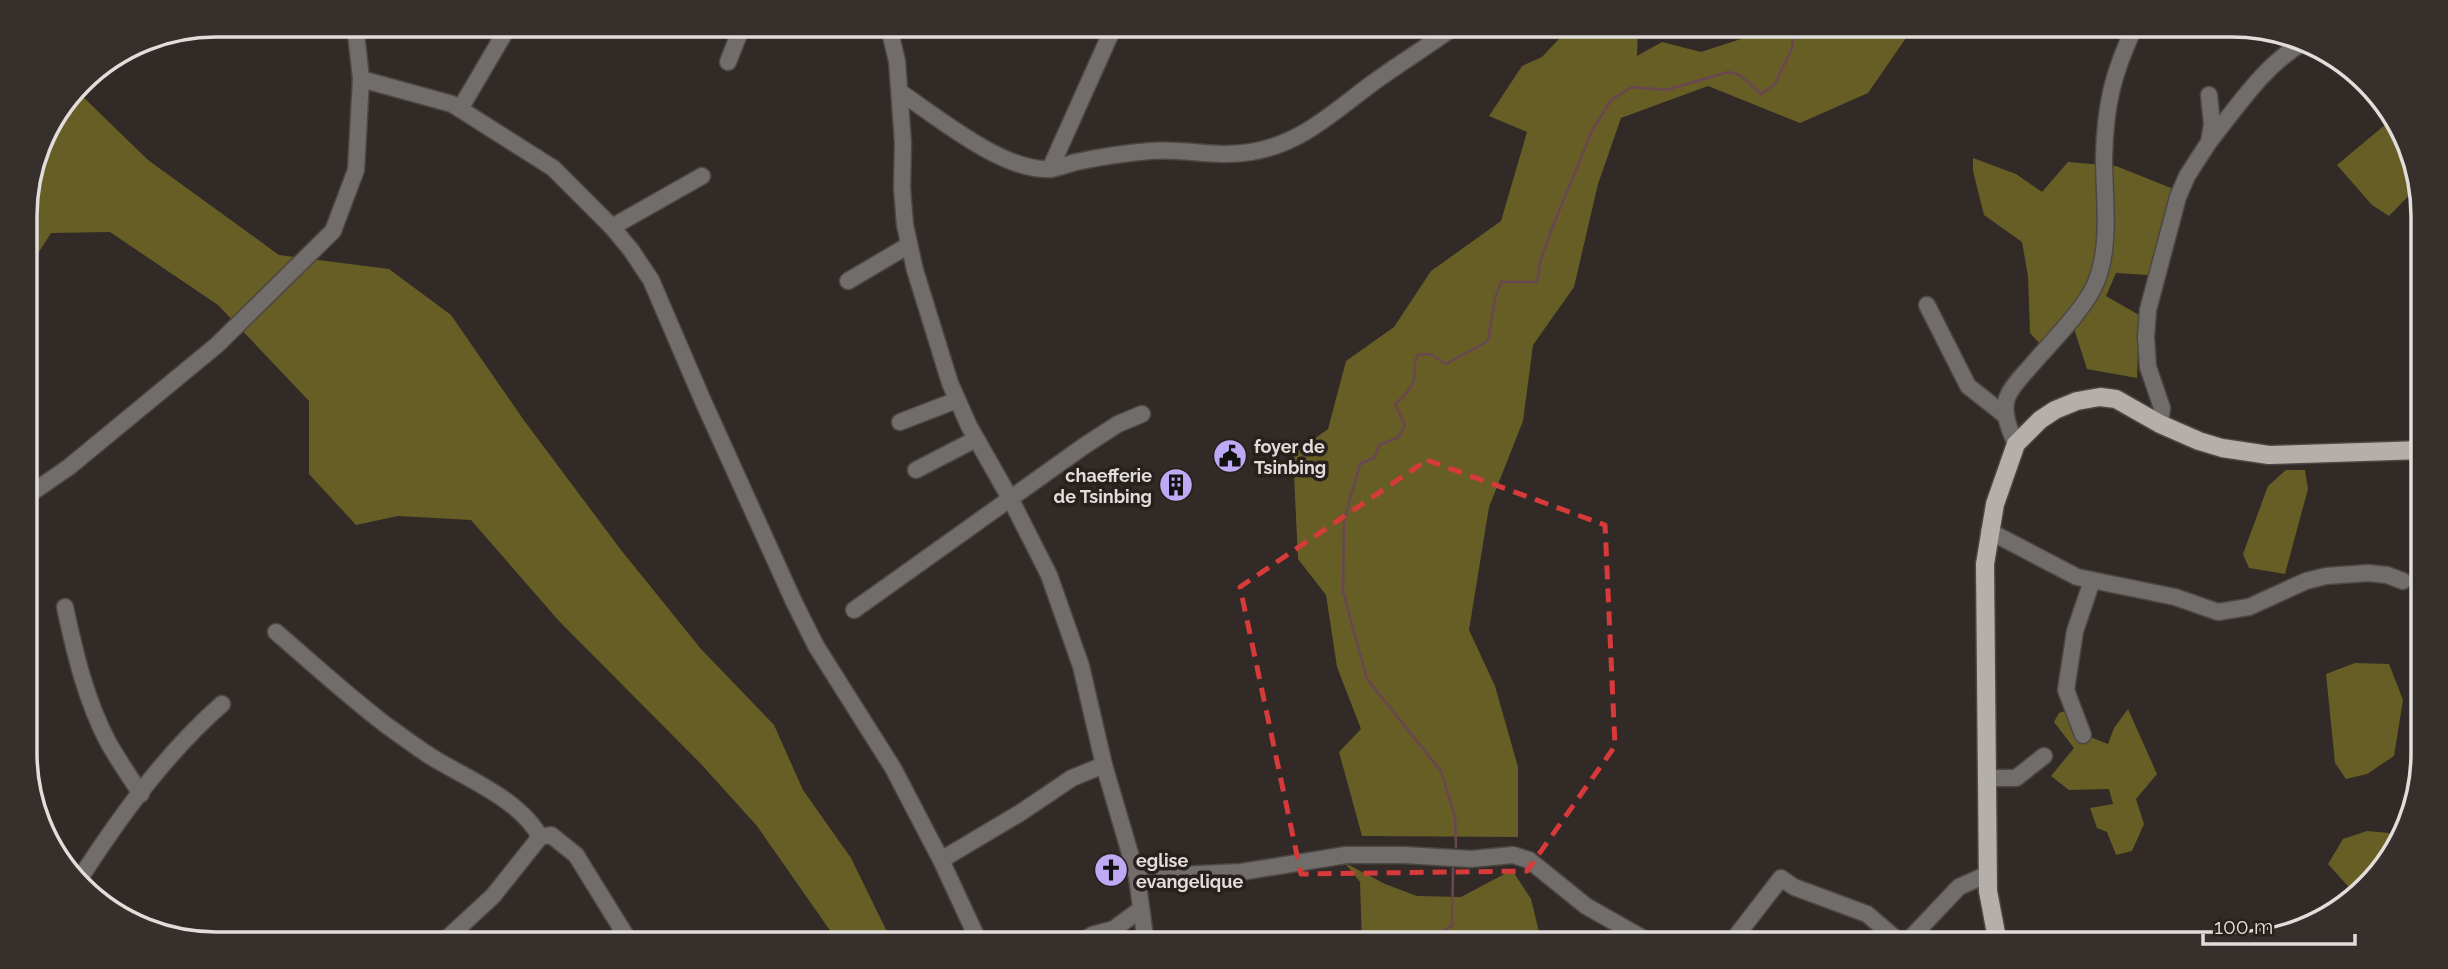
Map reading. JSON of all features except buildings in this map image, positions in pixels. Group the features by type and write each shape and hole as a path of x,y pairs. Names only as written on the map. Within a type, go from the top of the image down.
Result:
{"main road":[{"path":"1995,932 1988,874 1985,564 1989,531 2006,469 2016,444 2040,420 2055,410 2077,401 2100,397 2116,399 2160,424 2222,448 2269,455 2411,450"}],"street":[{"path":"37,489 69,467 217,345 333,231 356,170 361,79 356,37"},
{"path":"460,109 502,37"},
{"path":"728,62 738,37"},
{"path":"891,37 897,61 904,143 902,188 905,225 929,319 957,400 1054,587 1081,666 1104,765 1137,877 1144,932"},
{"path":"1050,169 1109,37"},
{"path":"900,92 988,150 1028,165 1050,169 1128,153 1166,150 1222,155 1249,153 1275,147 1301,136 1372,83 1441,37"},
{"path":"2016,444 2006,416 2007,400 2013,388 2062,330 2097,282 2102,263 2104,234 2107,106 2117,68 2130,37"},
{"path":"2160,424 2162,408 2148,367 2148,310 2178,197 2187,176 2209,142 2262,79 2294,48"},
{"path":"361,79 452,104 553,167 631,250 651,280 719,436 816,646 893,768 974,932"},
{"path":"2209,95 2209,142"},
{"path":"612,227 702,176"},
{"path":"848,281 909,246"},
{"path":"1927,305 1968,386 2006,416"},
{"path":"900,422 957,400"},
{"path":"853,610 1118,424 1142,414"},
{"path":"916,471 976,439"},
{"path":"1989,531 2063,571 2092,580 2175,597 2218,612 2249,607 2305,581 2326,576 2368,573 2387,575 2403,582"},
{"path":"2083,735 2066,690 2075,631 2092,580"},
{"path":"65,607 85,688 108,743 141,793"},
{"path":"276,632 384,723 429,755 507,802 534,825 540,837"},
{"path":"84,874 141,793 198,725 222,704"},
{"path":"1988,778 2016,778 2044,756"},
{"path":"941,860 1072,778 1104,765"},
{"path":"454,932 493,896 540,837 551,835 576,855 624,932"},
{"path":"1137,877 1241,872 1346,855 1471,859 1513,855 1529,860 1586,906 1632,932"},
{"path":"1915,932 1959,887 1988,874"},
{"path":"1739,932 1781,878 1794,887 1867,914 1889,932"},
{"path":"1103,932 1114,929 1141,909"}],"highlighted area":[{"path":"1427,460 1605,525 1615,746 1527,871 1301,874 1240,587"}],"shaded area":[{"path":"1561,37 1638,37 1637,56 1662,42 1701,52 1747,37 1907,37 1868,93 1800,123 1708,86 1621,118 1598,184 1574,287 1533,345 1523,421 1489,507 1469,630 1495,686 1518,767 1518,837 1362,836 1339,752 1361,729 1337,667 1326,595 1298,559 1293,454 1328,429 1346,361 1394,327 1431,271 1501,221 1527,132 1489,116 1522,66 1542,57"},
{"path":"83,97 148,160 279,255 389,269 451,315 523,419 621,550 701,649 774,725 803,790 851,858 887,932 830,932 757,826 701,764 558,620 471,520 398,516 356,525 309,474 309,401 218,305 110,232 51,233 37,255 37,204 46,158 61,126"},
{"path":"2386,124 2398,147 2410,194 2389,216 2372,205 2337,165"},
{"path":"1973,158 2016,174 2042,192 2068,162 2116,166 2176,190 2148,275 2116,273 2106,296 2139,315 2137,378 2087,369 2069,313 2042,346 2030,333 2028,276 2022,242 1984,215 1973,171"},
{"path":"2286,470 2305,470 2308,489 2285,574 2249,568 2243,554 2268,486"},
{"path":"2355,663 2389,664 2403,700 2394,756 2367,774 2346,779 2335,763 2326,674"},
{"path":"2128,709 2157,774 2136,799 2144,824 2132,851 2116,855 2107,832 2097,828 2090,808 2113,804 2109,789 2069,790 2051,776 2074,748 2054,722 2059,713 2066,711 2082,714 2090,737 2108,744 2114,728"},
{"path":"2367,831 2392,833 2374,862 2350,888 2328,864 2343,839"},
{"path":"1345,863 1385,884 1417,896 1461,897 1512,870 1531,899 1539,932 1362,932 1360,882"}],"waterway":[{"path":"1456,847 1455,817 1441,771 1367,679 1343,592 1344,520 1360,464 1375,457 1379,445 1399,437 1405,425 1395,404 1413,383 1418,355 1430,354 1446,364 1488,341 1495,298 1501,282 1537,282 1540,262 1552,228 1592,131 1611,100 1632,87 1666,90 1728,72 1740,75 1761,94 1775,84 1792,48 1793,37"},
{"path":"1440,932 1452,926 1453,868"}],"place":[{"name":"foyer de Tsinbing","path":"1230,456"},
{"name":"chaefferie de Tsinbing","path":"1176,485"},
{"name":"eglise evangelique","path":"1111,870"}]}
